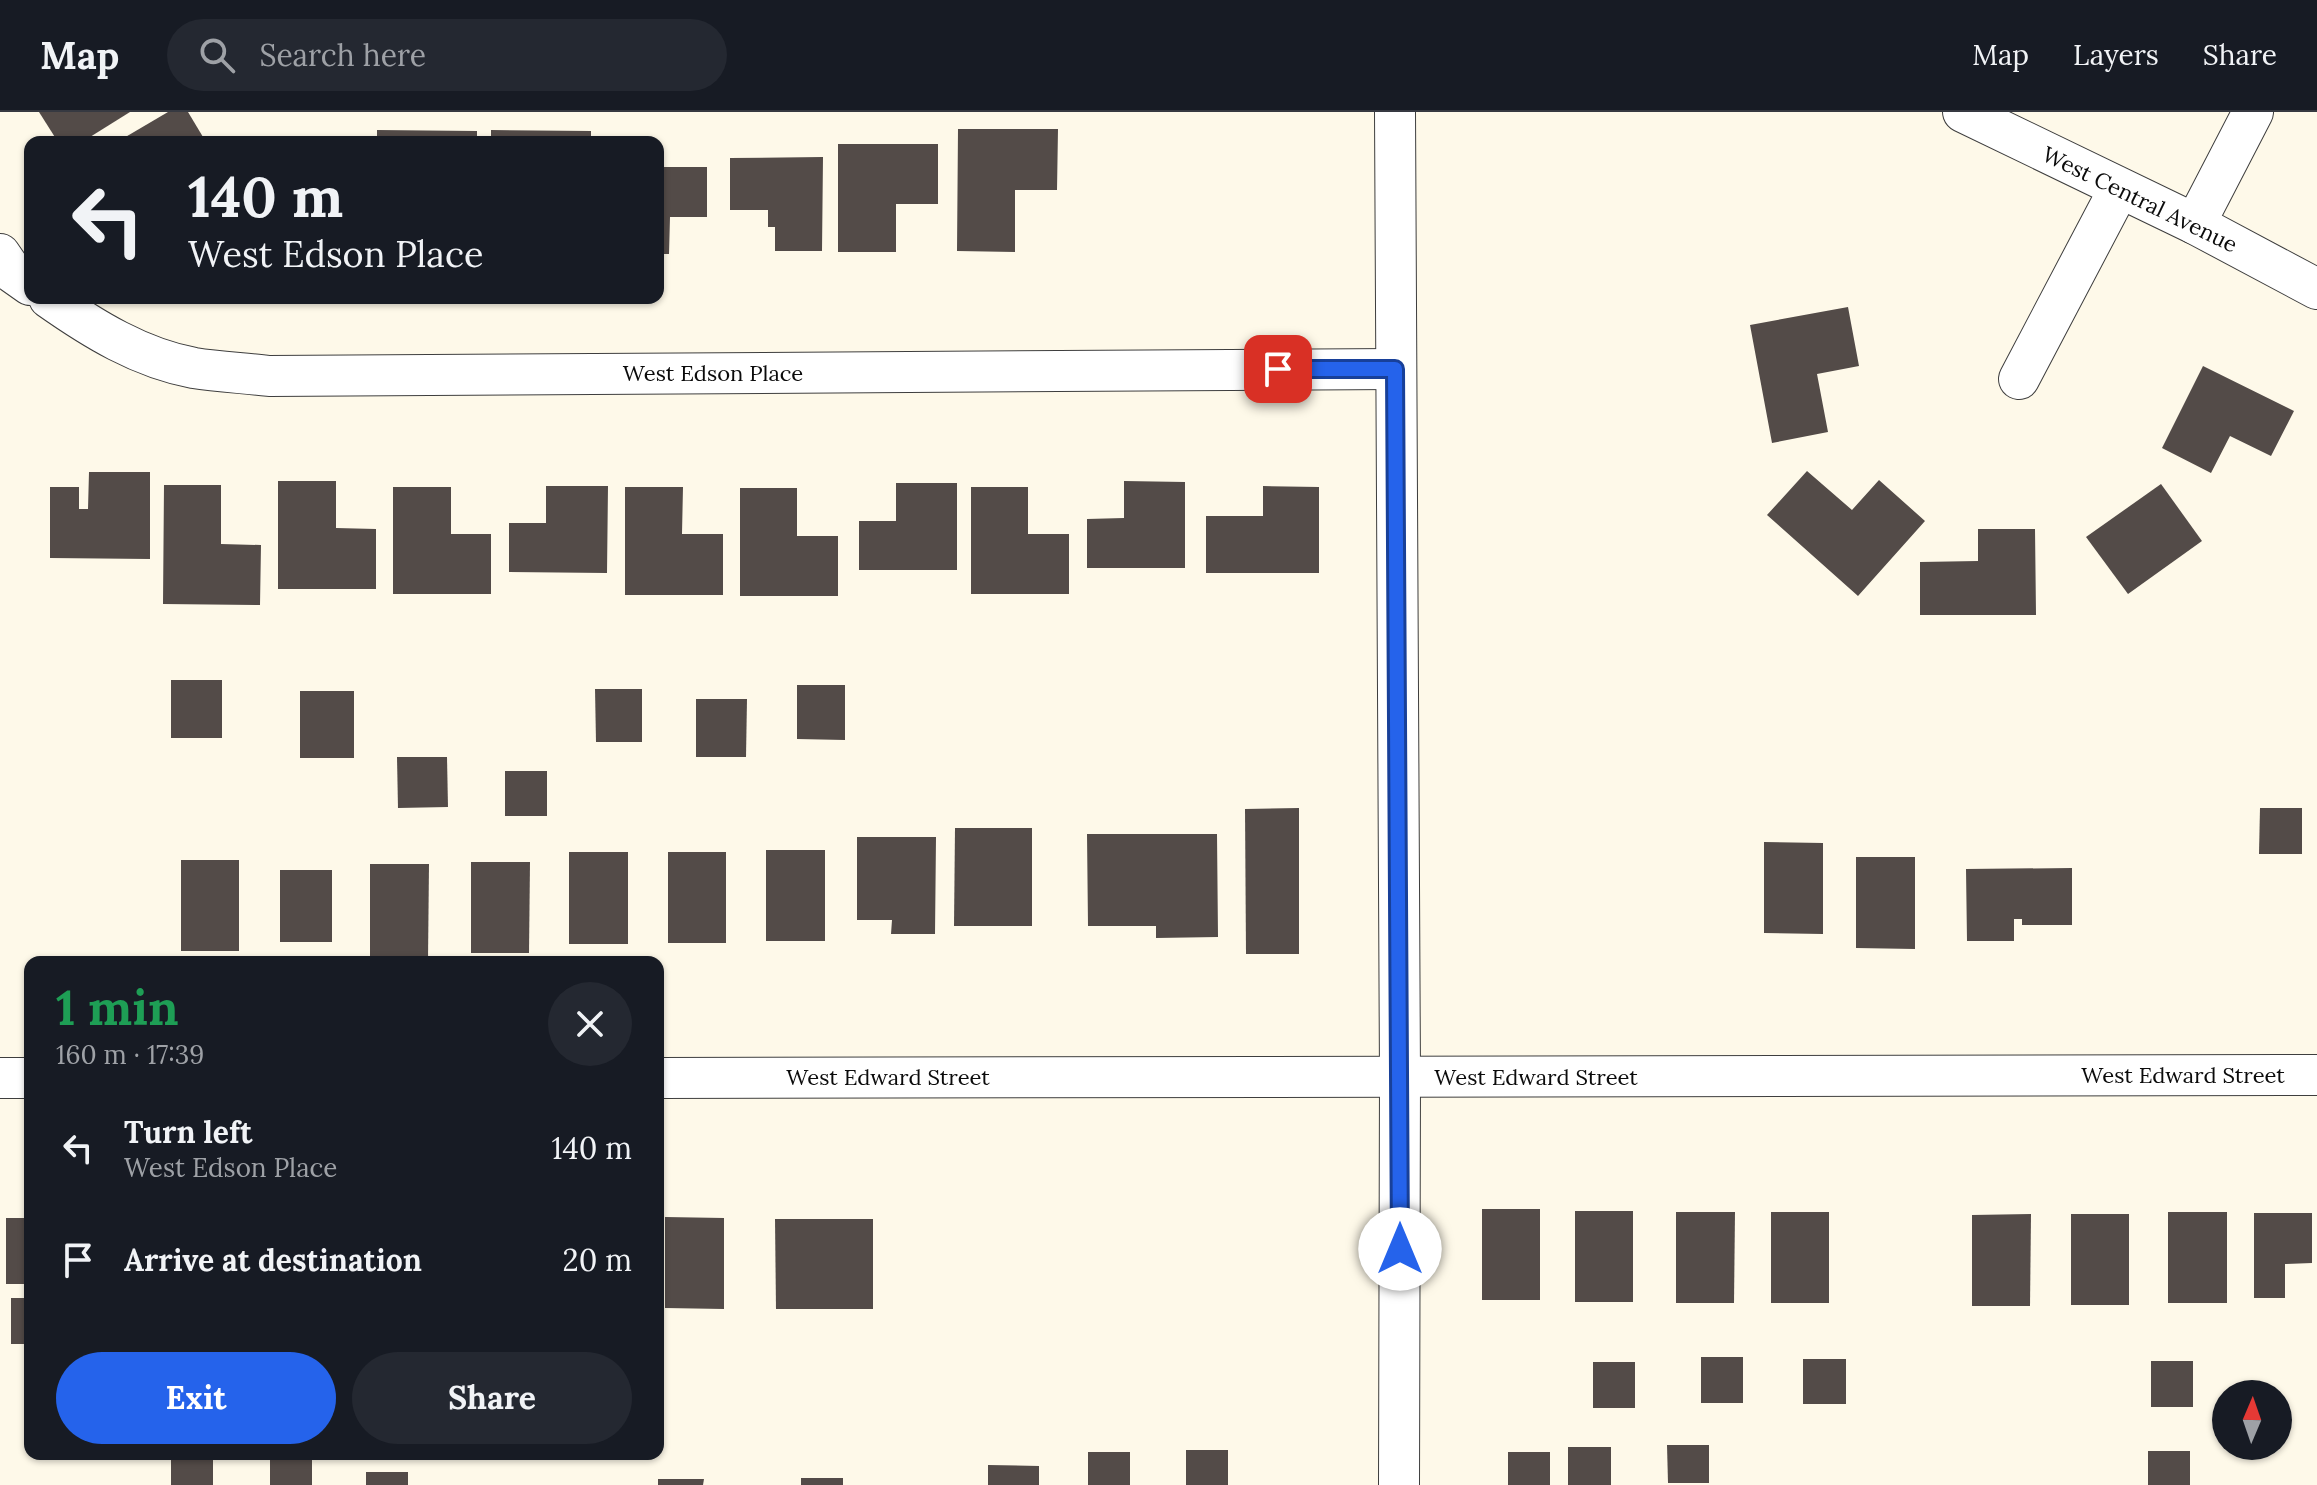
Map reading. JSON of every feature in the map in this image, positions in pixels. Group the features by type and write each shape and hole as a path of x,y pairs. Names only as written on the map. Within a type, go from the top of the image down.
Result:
{"street":[{"path":"1395,112 1399,1485"},
{"name":"West Central Avenue","path":"1963,112 2195,224 2317,289"},
{"path":"2195,224 2253,112"},
{"path":"2019,379 2119,189"},
{"name":"West Edson Place","path":"58,304 116,341 158,358 193,368 269,376 1395,369"},
{"name":"West Edward Street","path":"664,1078 2317,1075"},
{"path":"0,1078 24,1078"}],"building":[{"path":"39,112 130,112 92,136 54,136"},
{"path":"168,112 188,112 202,136 127,136"},
{"path":"958,129 1058,129 1057,190 1015,190 1015,252 957,251"},
{"path":"377,130 477,131 477,136 377,136"},
{"path":"491,130 591,131 591,136 491,136"},
{"path":"838,144 938,144 938,204 896,204 896,252 838,252"},
{"path":"823,157 822,251 775,251 775,227 768,227 768,210 730,210 730,158"},
{"path":"664,167 707,167 707,217 670,217 669,254 664,254"},
{"path":"1848,307 1859,366 1817,374 1828,432 1772,443 1750,325"},
{"path":"2203,366 2294,411 2271,456 2230,436 2211,473 2162,448"},
{"path":"1807,471 1852,510 1879,480 1925,521 1858,596 1767,515"},
{"path":"89,472 150,472 150,559 50,558 50,487 79,487 79,509 88,509"},
{"path":"278,481 336,481 336,528 376,529 376,589 278,589"},
{"path":"1124,481 1185,482 1185,568 1087,568 1087,519 1124,518"},
{"path":"896,483 957,483 957,570 859,570 859,521 896,521"},
{"path":"2161,484 2202,541 2128,594 2086,537"},
{"path":"164,485 221,485 221,544 261,545 260,605 163,604"},
{"path":"546,486 608,486 607,573 509,572 509,523 546,523"},
{"path":"1263,486 1319,487 1319,573 1206,573 1206,516 1263,516"},
{"path":"393,487 451,487 451,534 491,534 491,594 393,594"},
{"path":"625,487 683,487 682,534 723,534 723,595 625,595"},
{"path":"971,487 1028,487 1028,534 1069,534 1069,594 971,594"},
{"path":"740,488 797,488 797,536 838,536 838,596 740,596"},
{"path":"1978,529 2035,529 2036,615 1920,615 1920,562 1978,561"},
{"path":"171,680 222,680 222,738 171,738"},
{"path":"797,685 845,685 845,740 797,739"},
{"path":"595,689 642,689 642,742 596,742"},
{"path":"300,691 354,691 354,758 300,758"},
{"path":"696,699 747,699 746,757 696,757"},
{"path":"397,757 447,757 448,807 398,808"},
{"path":"505,771 547,771 547,816 505,816"},
{"path":"1299,808 1299,954 1246,954 1245,809"},
{"path":"2260,808 2302,808 2302,854 2259,854"},
{"path":"955,828 1032,828 1032,926 954,926"},
{"path":"1087,834 1217,834 1218,937 1156,938 1156,926 1088,926"},
{"path":"857,837 936,837 935,934 891,934 892,920 857,920"},
{"path":"1764,842 1823,843 1823,934 1764,933"},
{"path":"766,850 825,850 825,941 766,941"},
{"path":"569,852 628,852 628,944 569,944"},
{"path":"668,852 726,852 726,943 668,943"},
{"path":"1856,857 1915,857 1915,949 1856,948"},
{"path":"181,860 239,860 239,951 181,951"},
{"path":"471,862 530,862 529,953 471,953"},
{"path":"370,864 429,864 428,956 370,956"},
{"path":"2072,868 2072,925 2022,925 2022,919 2014,919 2014,941 1967,941 1966,869"},
{"path":"280,870 332,870 332,942 280,942"},
{"path":"1482,1209 1540,1209 1540,1300 1482,1300"},
{"path":"1575,1211 1633,1211 1633,1302 1575,1302"},
{"path":"1676,1212 1735,1212 1734,1303 1676,1303"},
{"path":"1771,1212 1829,1212 1829,1303 1771,1303"},
{"path":"2168,1212 2227,1212 2227,1303 2168,1303"},
{"path":"2254,1213 2312,1213 2312,1263 2285,1264 2285,1298 2254,1298"},
{"path":"2031,1214 2030,1306 1972,1306 1972,1215"},
{"path":"2071,1214 2129,1214 2129,1305 2071,1305"},
{"path":"665,1217 724,1218 724,1309 665,1308"},
{"path":"6,1218 24,1218 24,1284 6,1284"},
{"path":"775,1219 873,1219 873,1309 776,1309"},
{"path":"11,1298 24,1298 24,1344 11,1344"},
{"path":"1701,1357 1743,1357 1743,1403 1701,1403"},
{"path":"1803,1359 1846,1359 1846,1404 1803,1404"},
{"path":"2151,1361 2193,1361 2193,1407 2151,1407"},
{"path":"1593,1362 1635,1362 1635,1408 1593,1408"},
{"path":"1667,1445 1709,1445 1709,1483 1668,1483"},
{"path":"1568,1447 1611,1447 1611,1485 1568,1485"},
{"path":"1186,1450 1228,1450 1228,1485 1186,1485"},
{"path":"2148,1451 2190,1451 2190,1485 2148,1485"},
{"path":"1088,1452 1130,1452 1130,1485 1088,1485"},
{"path":"1508,1452 1550,1452 1550,1485 1508,1485"},
{"path":"171,1460 213,1460 213,1485 171,1485"},
{"path":"270,1460 312,1460 312,1485 270,1485"},
{"path":"988,1465 1039,1466 1039,1485 988,1485"},
{"path":"366,1472 408,1472 408,1485 366,1485"},
{"path":"801,1478 843,1478 843,1485 801,1485"},
{"path":"658,1479 704,1479 703,1485 658,1485"}],"route":[{"path":"1278,369 1395,369 1400,1249"}]}
